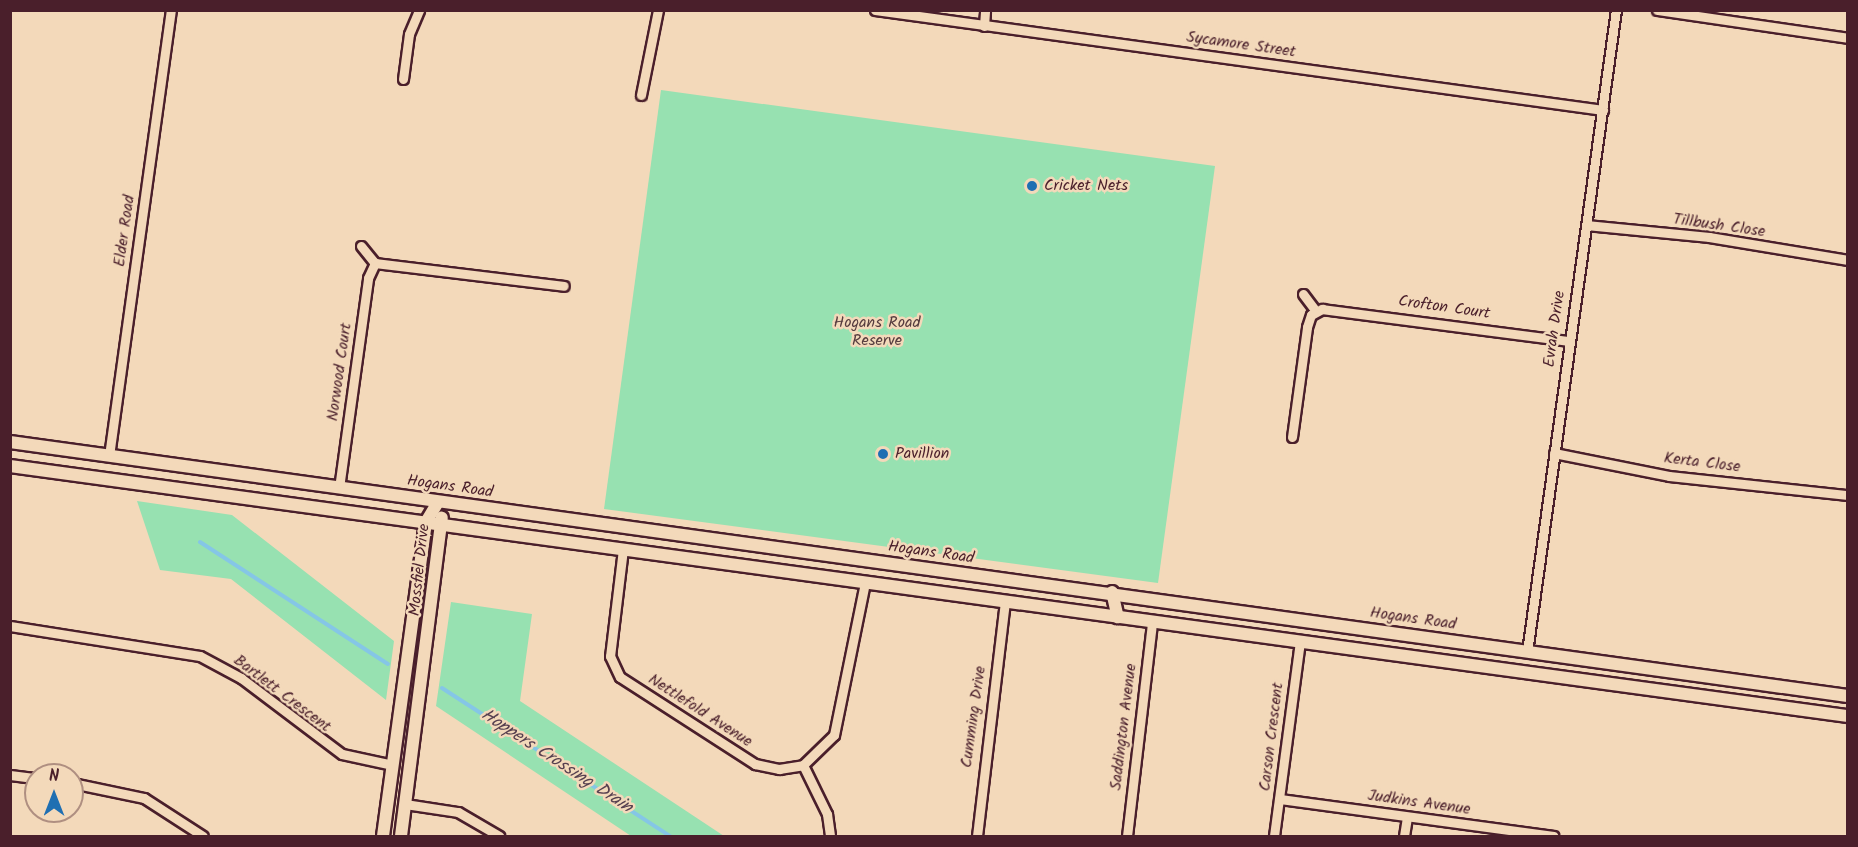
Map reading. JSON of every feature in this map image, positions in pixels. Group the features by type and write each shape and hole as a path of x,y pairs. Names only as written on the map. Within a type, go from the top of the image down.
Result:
{"street":[{"name":"Elder Road","path":"109,456 171,10"},
{"path":"403,79 409,34 419,10"},
{"path":"641,95 658,10"},
{"name":"Sycamore Street","path":"875,10 1603,110"},
{"path":"984,26 986,10"},
{"name":"Evrah Drive","path":"1527,652 1567,341 1586,225 1616,10"},
{"path":"1657,10 1848,38"},
{"name":"Tillbush Close","path":"1586,225 1709,237 1848,260"},
{"path":"361,246 375,263 564,286"},
{"name":"Norwood Court","path":"339,488 368,278 375,263"},
{"path":"1292,437 1308,327 1316,311 1303,294"},
{"name":"Crofton Court","path":"1316,311 1344,309 1567,341"},
{"name":"Hogans Road","path":"10,442 1010,581 1112,592 1848,696"},
{"name":"Kerta Close","path":"1554,453 1669,476 1848,495"},
{"path":"107,479 109,456"},
{"path":"10,466 1848,716"},
{"name":"Mossfiel Drive","path":"383,837 426,522 438,502"},
{"name":"Mossfiel Drive","path":"401,837 443,525 438,502"},
{"name":"Nettlefold Avenue","path":"623,549 610,656 620,677 755,764 804,765"},
{"path":"1005,602 1010,581"},
{"path":"830,837 827,814 804,765 834,735 865,582"},
{"path":"1112,592 1118,616"},
{"name":"Cumming Drive","path":"977,837 1005,602"},
{"name":"Saddington Avenue","path":"1127,837 1152,622"},
{"name":"Bartlett Crescent","path":"10,626 200,656 241,678 342,754 393,765"},
{"name":"Carson Crescent","path":"1274,837 1300,642"},
{"path":"1525,672 1527,652"},
{"path":"393,765 410,767"},
{"path":"84,786 144,798 203,837"},
{"name":"Judkins Avenue","path":"1280,799 1553,837"},
{"path":"388,800 458,812 499,837"},
{"path":"1404,837 1407,817"}],"green space":[{"name":"Hogans Road Reserve","path":"661,90 1215,166 1158,583 604,509"},
{"path":"137,501 232,515 394,641 386,700 231,579 160,570"},
{"path":"451,602 532,614 520,701 724,836 631,836 436,706"}],"waterway":[{"name":"Hoppers Crossing Drain","path":"200,542 388,664"},
{"name":"Hoppers Crossing Drain","path":"442,688 670,836"}],"place":[{"name":"Cricket Nets","path":"1032,186"},
{"name":"Pavillion","path":"883,454"}]}
